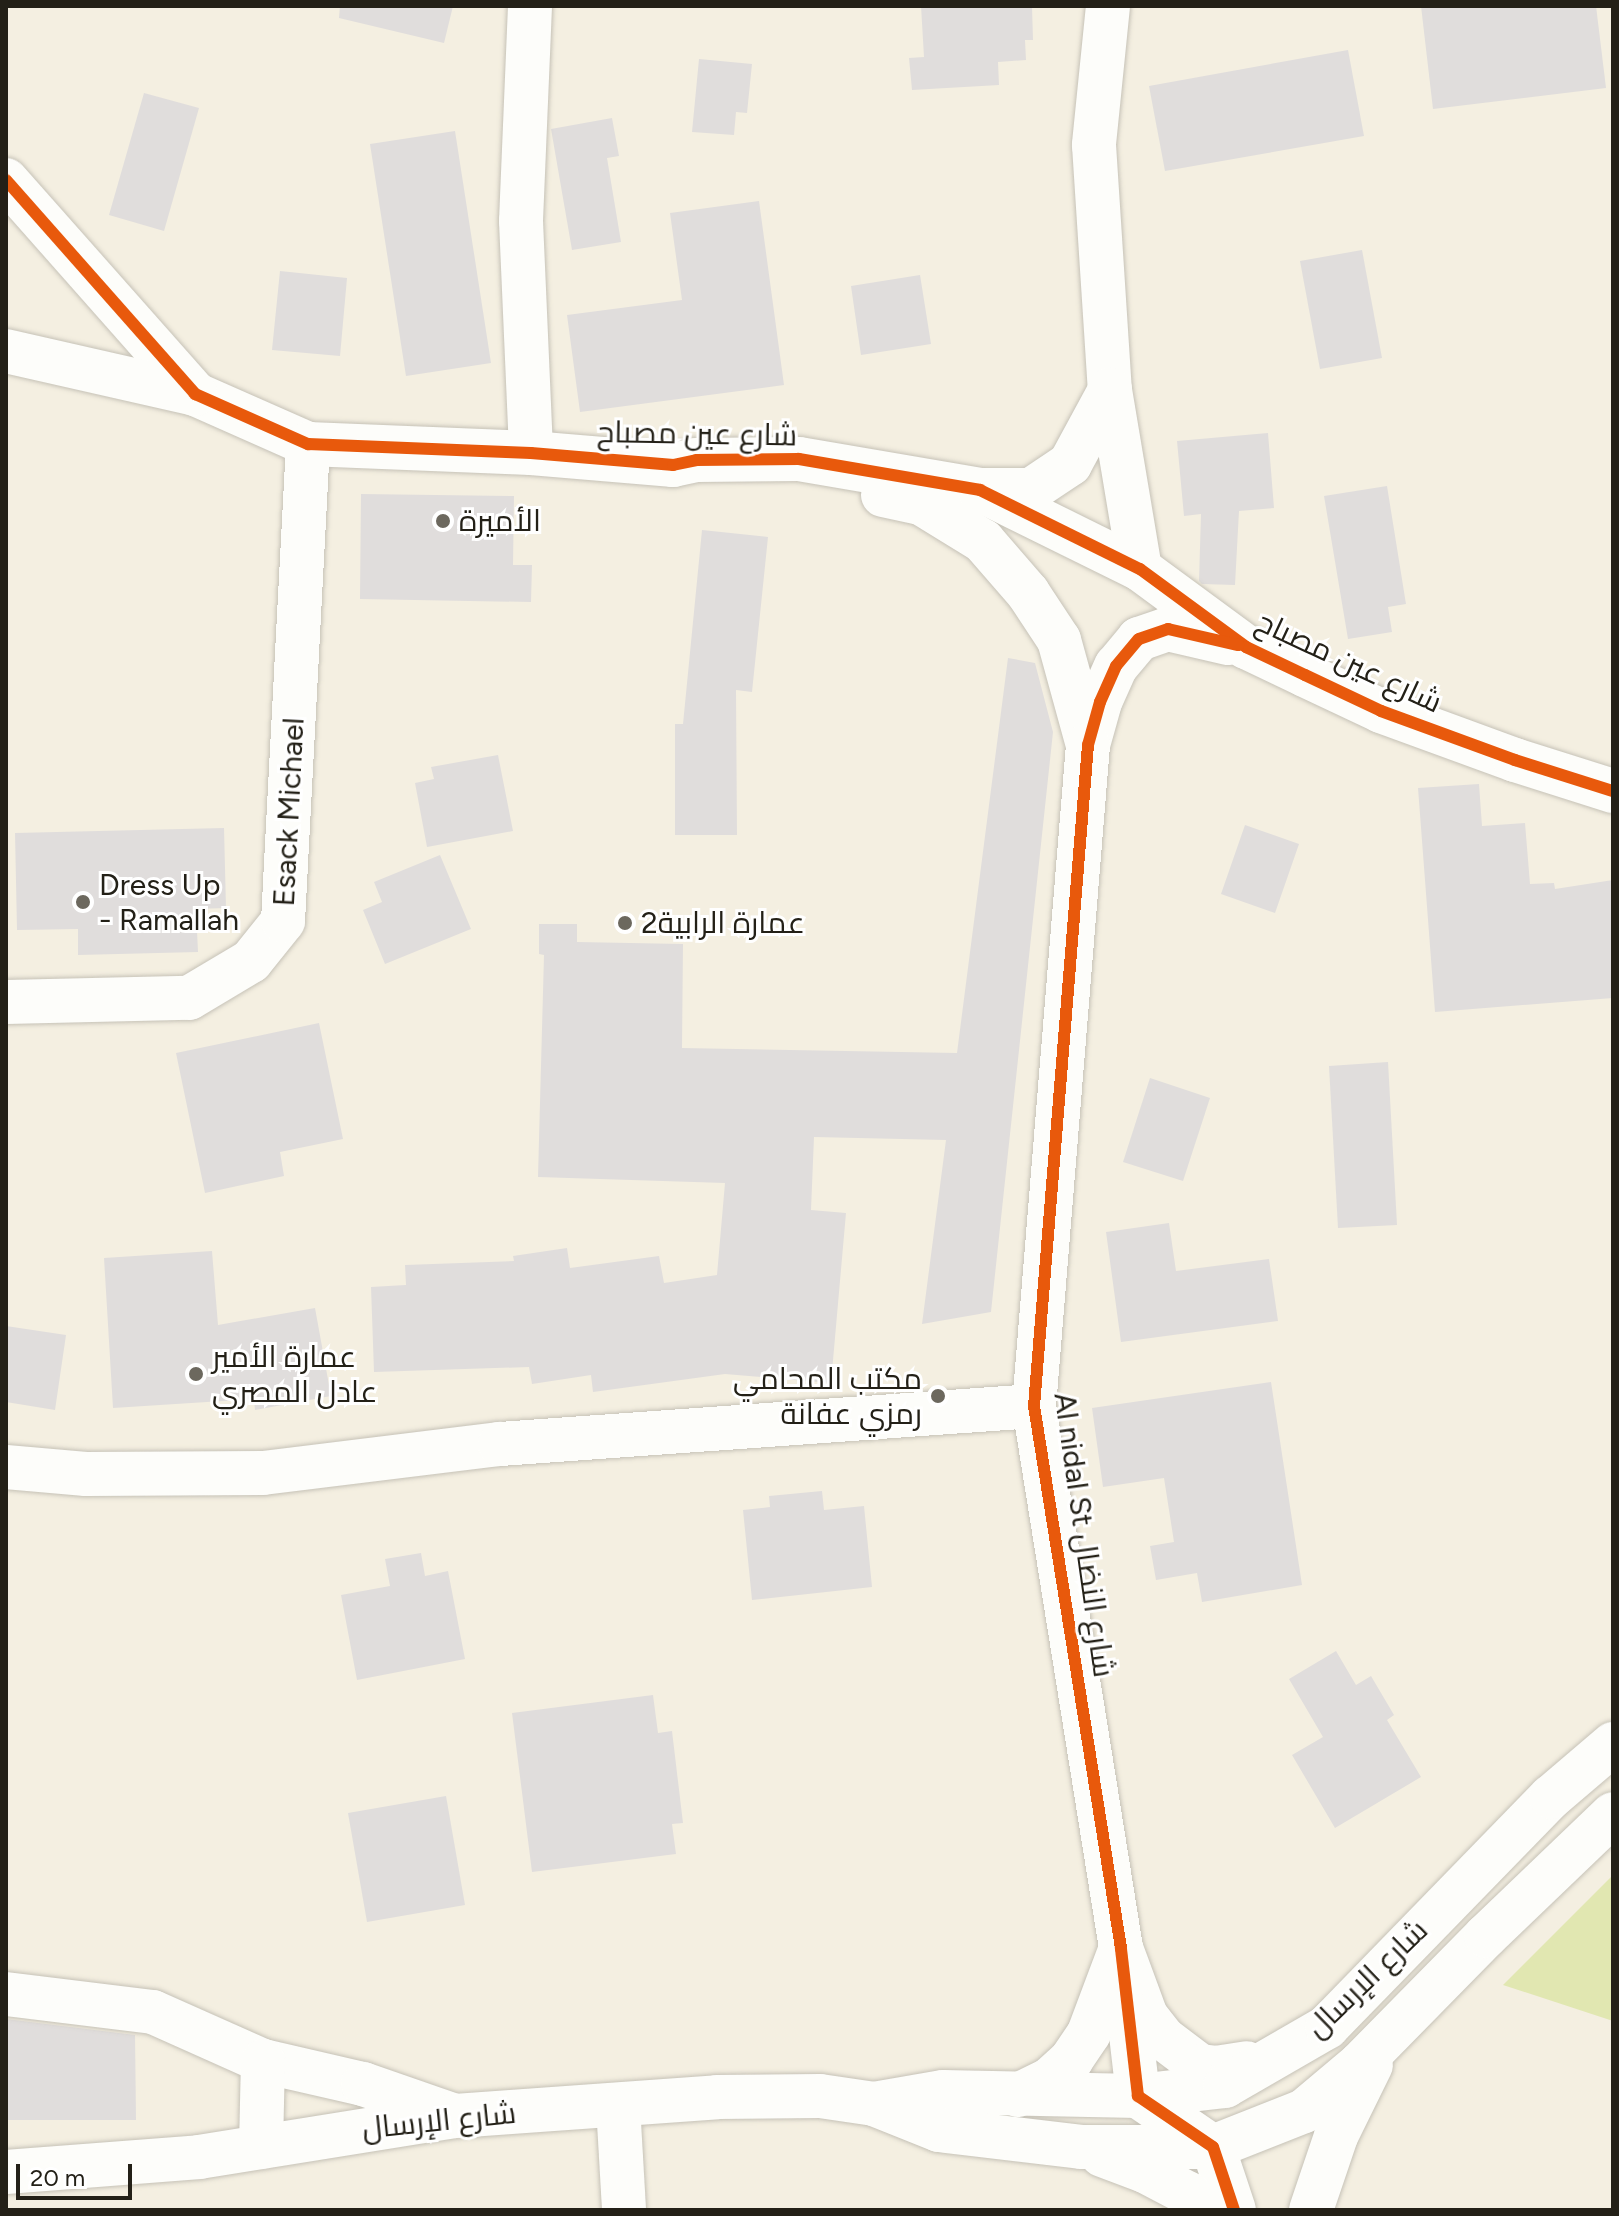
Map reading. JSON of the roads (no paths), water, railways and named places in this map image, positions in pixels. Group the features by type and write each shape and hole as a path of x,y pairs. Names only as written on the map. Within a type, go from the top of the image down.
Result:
{"street":[{"path":"530,6 521,221 531,453"},
{"path":"1108,6 1094,145 1110,390 1140,569"},
{"name":"شارع عين مصباح","path":"6,180 195,394 308,444 531,453 673,465 696,460 799,459 980,490 1140,569 1246,647 1381,711 1515,760 1613,791"},
{"path":"6,351 195,394"},
{"path":"980,490 1031,490 1070,464 1110,390"},
{"name":"Esack Michael","path":"6,1002 189,998 251,961 283,921 308,444"},
{"path":"696,460 921,503 983,541 1028,593 1059,640 1088,745"},
{"path":"1088,745 1100,702 1116,666 1139,639 1168,629 1246,647"},
{"name":"Al nidal St شارع النضال","path":"1088,745 1034,1406 1121,1948 1138,2096"},
{"path":"6,1467 86,1474 263,1473 500,1444 1034,1406"},
{"name":"شارع الإرسال","path":"874,2104 943,2092 1138,2096 1225,2086 1327,2027 1551,1797 1613,1744"},
{"name":"شارع الإرسال","path":"6,2172 199,2157 455,2116 717,2097 820,2096 874,2104 939,2130 1081,2147 1213,2147 1304,2111 1381,2042 1613,1814"},
{"path":"1121,1948 1150,2023 1177,2050 1200,2066 1216,2068 1277,2057"},
{"path":"1018,2095 1049,2080 1071,2060 1089,2033 1121,1948"},
{"path":"6,1994 153,2012 263,2061 363,2084 455,2116"},
{"path":"1311,2210 1336,2136 1381,2042"},
{"path":"261,2147 263,2061"},
{"path":"1138,2096 1213,2147 1234,2210"},
{"path":"618,2105 624,2210"},
{"path":"1081,2147 1145,2171 1189,2194 1202,2210"}],"place":[{"name":"الأميرة","path":"443,521"},
{"name":"Dress Up - Ramallah","path":"83,902"},
{"name":"عمارة الرابية2","path":"625,923"},
{"name":"عمارة الأمير عادل المصري","path":"196,1374"},
{"name":"مكتب المحامي رمزي عفانة","path":"938,1396"}]}
